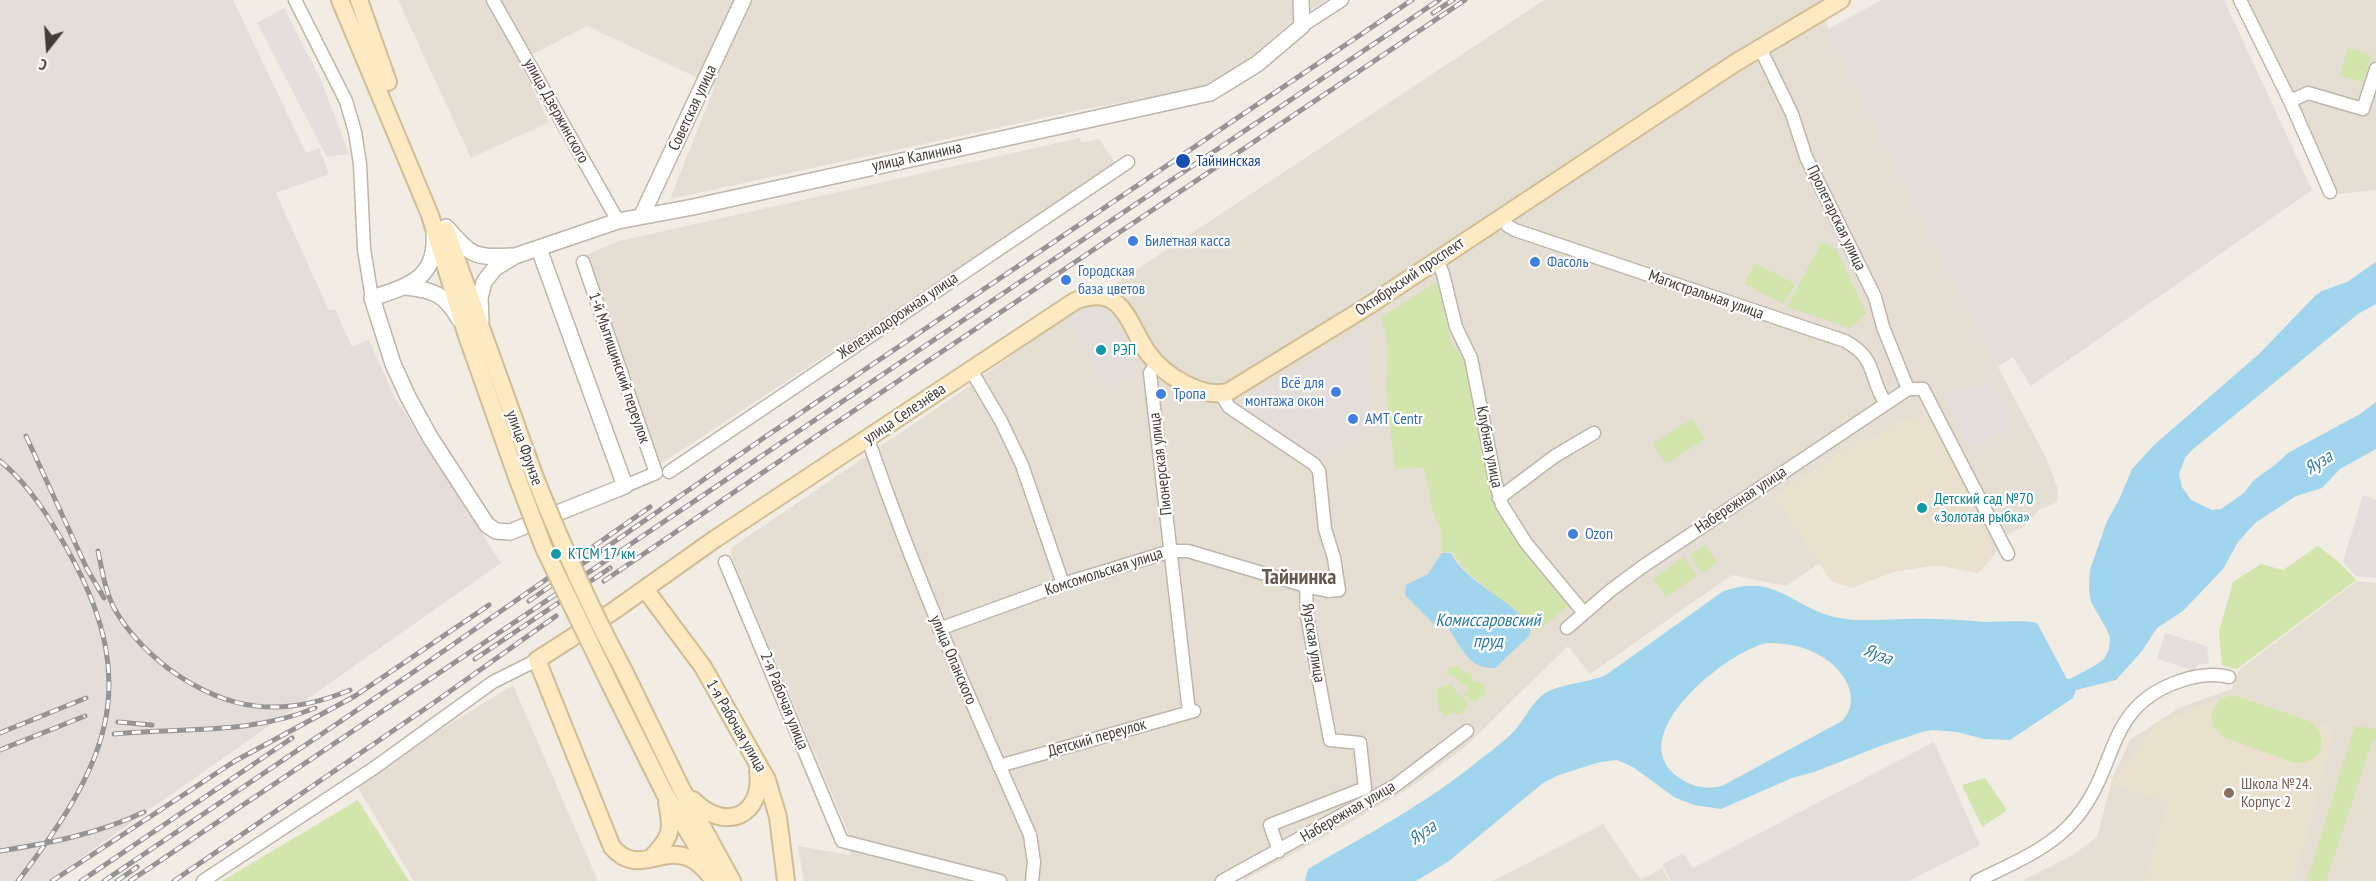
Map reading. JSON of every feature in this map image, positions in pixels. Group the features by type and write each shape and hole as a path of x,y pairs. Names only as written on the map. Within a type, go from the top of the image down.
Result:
{"main road":[{"path":"332,0 382,83"},
{"name":"улица Фрунзе","path":"340,0 382,83"},
{"name":"улица Фрунзе","path":"350,0 439,225 526,477 544,548 609,682 672,789 732,881"},
{"path":"359,0 382,83"},
{"name":"Октябрьский проспект","path":"1221,394 1266,370 1735,63 1841,0"},
{"name":"улица Селезнёва","path":"537,660 645,589 715,539 1066,306 1082,298 1097,296 1111,299 1119,304 1148,353 1157,362"},
{"path":"1157,362 1197,391 1221,394"},
{"name":"улица Фрунзе","path":"526,477 625,673 672,789 717,881"},
{"name":"1-я Рабочая улица","path":"645,589 703,667 767,780 778,817 786,881"},
{"path":"537,660 612,847 629,859 650,860 672,855 686,856 717,881"},
{"path":"672,789 719,818 734,817 747,810 756,799 759,785 757,763"},
{"path":"650,860 670,834 672,789"}],"street":[{"path":"295,0 346,101 355,132 362,229 372,298 393,364 430,437 489,527 501,532 510,532 625,486 539,249"},
{"name":"улица Дзержинского","path":"493,0 618,222"},
{"path":"1300,0 1302,26 1342,0"},
{"path":"2240,0 2290,101 2330,192"},
{"name":"Советская улица","path":"642,215 741,2"},
{"name":"улица Калинина","path":"515,256 642,215 693,207 1210,93 1257,64 1302,26"},
{"name":"Пролетарская улица","path":"1760,48 1792,114 1806,157 1875,297 1883,327 1908,389"},
{"path":"2290,101 2308,93 2362,109 2376,69"},
{"name":"Железнодорожная улица","path":"669,472 1128,162"},
{"name":"Магистральная улица","path":"1501,216 1515,230 1845,341 1859,350 1869,362 1876,386 1885,402"},
{"path":"372,298 406,287 420,278 431,262 439,225 473,254 488,258 515,256"},
{"path":"474,331 484,282 495,268 515,256"},
{"name":"Клубная улица","path":"1437,259 1456,327 1471,358 1499,498 1507,515 1526,543 1584,613"},
{"name":"1-й Мытищинский переулок","path":"583,262 656,473 625,486"},
{"path":"406,287 426,289 442,296 474,331"},
{"name":"Пионерская улица","path":"1157,362 1150,373 1192,712"},
{"path":"971,370 1001,421 1022,465 1063,584"},
{"name":"Набережная улица","path":"1567,628 1642,567 1885,402 1908,389 1923,389 2008,554"},
{"name":"Яузская улица","path":"1221,394 1229,407 1314,464 1319,471 1325,529 1334,558 1339,590 1328,591 1306,586 1307,616 1330,740 1360,742 1365,788 1270,825 1279,851"},
{"path":"1499,498 1555,456 1594,433"},
{"name":"улица Опанского","path":"868,438 891,507 939,629 1030,835 1034,862 1032,881"},
{"name":"Комсомольская улица","path":"939,629 1063,584 1171,551 1188,551 1306,586"},
{"name":"2-я Рабочая улица","path":"725,562 842,841 1000,881"},
{"path":"203,881 374,768 493,682 537,660"},
{"path":"1977,881 2044,845 2070,825 2094,792 2125,721 2147,697 2168,686 2196,677 2211,675 2229,677"},
{"name":"Детский переулок","path":"999,766 1192,712"},
{"name":"Набережная улица","path":"1222,881 1396,785 1467,732"}],"shaded area":[{"path":"0,0 233,0 306,153 319,148 329,174 276,193 329,311 335,309 352,347 369,340 395,398 501,563 48,881 0,881"},
{"path":"398,0 1327,0 1296,18 1225,79 1206,87 1075,111 670,199 715,86 587,26 519,61 549,122 471,158"},
{"path":"1544,0 1822,0 1828,29 2046,458 2058,489 2057,502 2039,510 2025,526 2005,536 1995,554 1978,573 1936,565 1893,572 1851,588 1831,581 1820,563 1786,586 1732,575 1590,674 1568,646 1465,747 1411,787 1244,880 1237,869 1215,881 804,881 798,846 850,855 851,839 733,561 731,548 968,387 1062,319"},
{"path":"1882,0 2224,0 2312,190 2031,386 2013,357 1998,367 1828,29"},
{"path":"2249,0 2376,0 2376,190 2338,194"},
{"path":"284,8 321,80 349,154 327,157 257,23"},
{"path":"1080,138 1081,143 1099,139 1116,164 656,467 586,255 619,241"},
{"path":"1105,309 1111,315 1131,352 1134,376 1108,388 1068,320 1084,310"},
{"path":"1362,330 1373,427 1314,461 1235,403"},
{"path":"1992,383 2015,427 1970,449 1944,397 1964,388"},
{"path":"1928,415 1995,554 1978,573 1936,565 1893,572 1851,588 1831,581 1774,496 1867,435 1871,440 1897,422"},
{"path":"2363,495 2376,500 2376,578 2356,576 2343,562"},
{"path":"2357,581 2376,583 2376,881 2022,881 2073,855 2097,837 2113,777 2130,740 2179,708 2232,689 2239,670"},
{"path":"2165,633 2207,646 2209,663 2197,665 2195,671 2157,659"},
{"path":"513,685 598,881 414,881 355,783"},
{"name":"Школа №24. Корпус 2","path":"2234,693 2334,729 2315,808 2293,881 2144,881 2168,802 2110,784 2158,723"},
{"path":"1934,742 1980,845 1909,881 1671,881 1662,865 1683,853 1693,868"},
{"path":"1603,824 1641,880 1662,868 1669,881 1493,881"}],"green space":[{"path":"2348,48 2371,55 2363,82 2340,76"},
{"path":"1822,242 1836,249 1866,313 1851,328 1787,307"},
{"path":"1755,263 1795,284 1784,304 1745,284"},
{"path":"1437,282 1451,342 1463,359 1468,373 1497,509 1520,546 1569,605 1538,631 1465,570 1452,552 1442,552 1442,533 1433,511 1424,468 1395,469 1386,388 1388,347 1382,317"},
{"path":"1692,419 1705,439 1666,464 1653,444"},
{"path":"1705,545 1717,563 1702,573 1690,555"},
{"path":"2318,546 2341,564 2356,580 2237,669 2222,665 2219,632 2233,582 2261,564 2283,570"},
{"path":"1684,557 1697,576 1666,597 1653,579"},
{"path":"1459,666 1464,672 1471,674 1472,680 1483,683 1486,692 1475,703 1463,693 1468,690 1468,686 1460,684 1459,680 1446,674 1449,667"},
{"path":"1453,684 1457,694 1468,701 1466,708 1460,714 1449,714 1445,717 1439,709 1436,691 1440,687"},
{"path":"2234,695 2312,722 2321,734 2321,749 2317,755 2311,760 2297,764 2223,737 2213,727 2212,712 2220,699"},
{"path":"2355,726 2376,729 2376,740 2373,739 2326,881 2307,881"},
{"path":"1985,778 2007,810 1982,827 1962,785"},
{"path":"358,800 409,881 222,881"}],"water":[{"name":"Яуза","path":"2376,262 2376,304 2358,314 2192,450 2185,458 2179,474 2182,487 2191,500 2212,510 2221,509 2244,493 2254,480 2288,453 2360,414 2376,402 2376,449 2340,469 2322,488 2296,496 2255,523 2238,542 2223,569 2183,611 2157,628 2142,651 2116,680 2076,690 2073,698 2010,740 1984,739 1957,732 1932,730 1922,732 1792,778 1721,809 1694,805 1674,797 1633,767 1617,760 1600,762 1559,775 1543,783 1449,861 1416,881 1305,881 1308,869 1417,805 1493,750 1516,729 1533,705 1545,693 1606,675 1722,592 1757,586 1771,589 1823,614 1848,619 2037,623 2067,679 2096,665 2104,659 2109,649 2110,637 2091,602 2090,570 2107,521 2132,469 2154,445 2259,354 2315,296 2347,282","holes":["1774,643 1808,650 1821,656 1837,669 1843,676 1851,694 1851,703 1842,721 1722,786 1699,787 1678,777 1664,760 1662,740 1671,719 1686,698 1706,678 1728,662 1749,649"]},
{"name":"Комиссаровский пруд","path":"1442,553 1451,553 1467,574 1516,611 1530,628 1528,637 1495,668 1486,668 1471,660 1447,626 1434,624 1405,595 1406,585 1428,574"}],"railway":[{"path":"529,601 765,437 1412,0"},
{"path":"130,881 1439,0"},
{"path":"1433,13 1453,0"},
{"path":"604,581 1465,0"},
{"path":"26,436 87,569 104,598"},
{"path":"0,461 31,493 71,556 93,604 106,647 109,688 104,726 92,764 73,801 18,881"},
{"path":"104,881 415,671 650,507"},
{"path":"98,551 108,594 125,626 153,656 191,683 235,702 256,706 302,705 350,690"},
{"path":"475,659 610,568"},
{"path":"52,881 235,761 355,696 489,605"},
{"path":"174,881 556,616"},
{"path":"0,733 86,698"},
{"path":"114,734 241,726 290,717 315,708"},
{"path":"0,750 85,716"},
{"path":"118,722 152,725"},
{"path":"81,881 292,738"},
{"path":"0,851 74,837 127,820 144,812"},
{"path":"117,881 137,867"}],"place":[{"name":"Тайнинская","path":"1183,161"},
{"name":"Билетная касса","path":"1133,241"},
{"name":"Фасоль","path":"1535,262"},
{"name":"Городская база цветов","path":"1066,280"},
{"name":"РЭП","path":"1101,350"},
{"name":"Всё для монтажа окон","path":"1336,392"},
{"name":"Тропа","path":"1161,394"},
{"name":"AMT Centr","path":"1353,419"},
{"name":"Детский сад №70 «Золотая рыбка»","path":"1922,508"},
{"name":"Ozon","path":"1573,534"},
{"name":"КТСМ 17 км","path":"556,554"},
{"name":"Школа №24. Корпус 2","path":"2229,793"}],"district":[{"name":"Тайнинка","path":"1299,578"}]}
